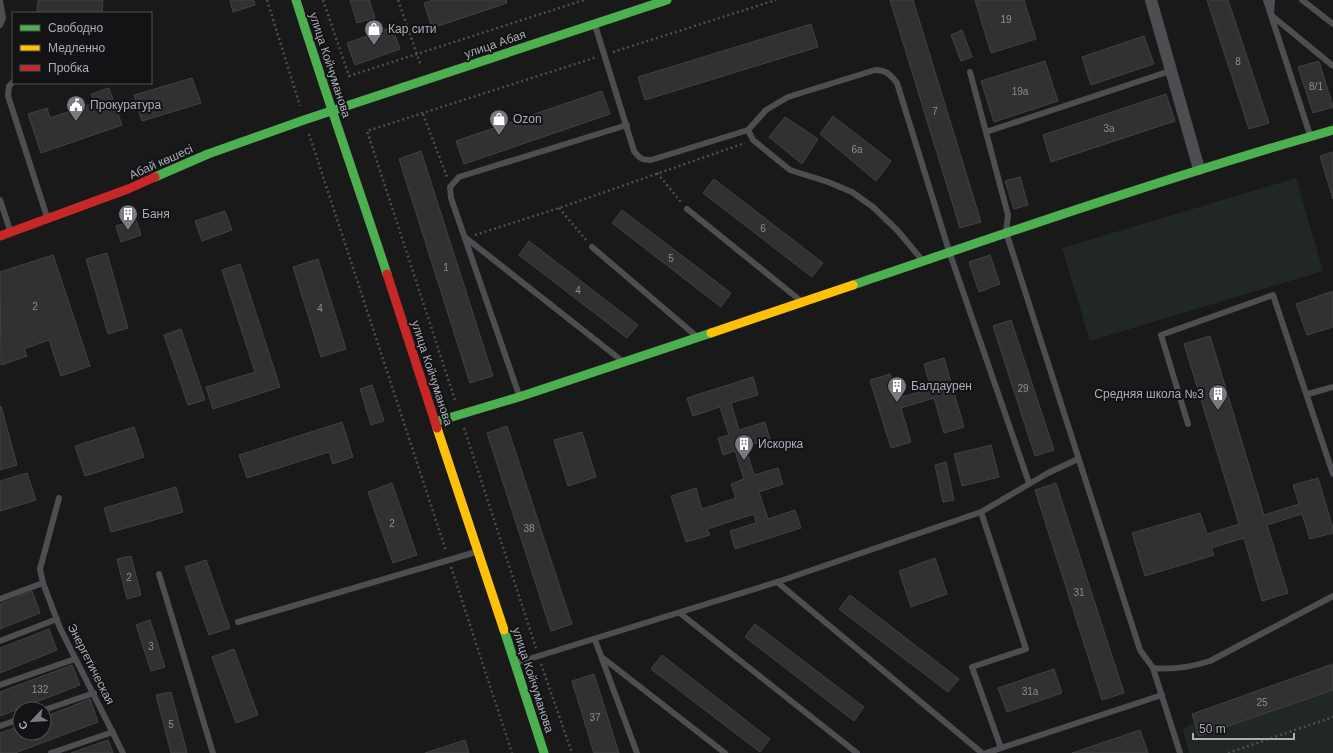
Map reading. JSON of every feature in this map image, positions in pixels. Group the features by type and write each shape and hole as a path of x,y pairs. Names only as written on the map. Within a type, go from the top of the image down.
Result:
{"street":[{"name":"улица Койчуманова","path":"296,0 331,112 342,138 544,753"},
{"name":"улица Абая","path":"331,112 667,0"},
{"path":"1151,0 1170,72 1199,169"},
{"name":"Абай көшесі","path":"0,236 128,189 208,154 331,112"},
{"path":"435,422 519,397 698,338 922,260 1199,169 1333,130"}],"lane":[{"path":"1266,0 1310,137"},
{"path":"1270,15 1272,0"},
{"path":"1302,0 1333,24"},
{"path":"0,1 3,18 0,25"},
{"path":"1270,15 1333,66"},
{"path":"595,23 634,151 638,157 651,160 748,130 766,110 788,97 875,70 883,70 890,74 897,82 949,251 1029,483"},
{"path":"970,72 1008,215 1006,232 1140,650 1153,668 1180,753"},
{"path":"986,132 1170,72"},
{"path":"12,83 9,86 8,96 47,219"},
{"path":"519,397 466,238 451,198 450,187 459,177 627,125"},
{"path":"748,130 753,140 790,170 828,182 852,192 873,207 898,231 922,260"},
{"path":"0,200 11,232"},
{"path":"687,209 802,302"},
{"path":"466,238 624,362"},
{"path":"592,247 698,338"},
{"path":"1188,424 1161,335 1273,295 1308,394 1333,474"},
{"path":"1308,394 1333,387"},
{"path":"514,664 681,614 980,512 1029,483 1078,459"},
{"name":"Энергетическая","path":"59,498 42,556 40,569 43,583 57,619 75,658 123,753"},
{"path":"980,512 1026,649 972,667 1001,748"},
{"path":"238,622 478,551"},
{"path":"159,574 213,753"},
{"path":"777,582 982,753"},
{"path":"0,599 43,583"},
{"path":"1153,668 1168,670 1195,666 1210,661 1333,596"},
{"path":"681,614 857,753"},
{"path":"0,641 57,619"},
{"path":"595,640 603,658 637,753"},
{"path":"0,685 75,658"},
{"path":"603,658 725,753"},
{"path":"52,707 94,693"},
{"path":"986,753 1162,695"},
{"path":"0,726 12,722"},
{"path":"51,753 113,732"}],"path":[{"path":"267,0 304,120 512,753"},
{"path":"323,0 349,76 584,0"},
{"path":"398,0 425,81"},
{"path":"572,753 367,131 776,0"},
{"path":"423,114 450,187"},
{"path":"466,238 559,208 753,140"},
{"path":"657,173 687,209"},
{"path":"559,208 592,247"},
{"path":"1228,753 1333,717"}],"shaded area":[{"path":"1296,178 1323,271 1090,341 1062,248"},
{"path":"1333,690 1333,753 1189,753 1183,730 1194,722 1200,736"}],"building":[{"path":"38,0 103,0 102,12 37,12"},
{"path":"230,0 254,0 255,5 233,12"},
{"path":"350,0 369,0 375,18 357,23"},
{"path":"433,0 506,0 507,3 432,28 424,3"},
{"path":"890,0 913,0 981,222 960,228"},
{"path":"975,0 1024,0 1036,39 991,53"},
{"path":"1207,0 1228,0 1269,123 1249,129"},
{"path":"811,24 818,47 645,100 638,77"},
{"name":"Кар сити","path":"392,27 400,49 355,65 347,43"},
{"path":"962,30 972,57 961,61 951,35"},
{"path":"1144,36 1154,64 1091,85 1082,57"},
{"path":"1045,61 1058,101 994,122 981,81"},
{"path":"1319,61 1333,107 1313,113 1298,67"},
{"path":"192,78 201,103 142,121 134,95"},
{"name":"Прокуратура","path":"109,88 122,125 41,153 28,114 47,108 50,118 94,103 91,94"},
{"path":"602,91 610,114 464,164 456,141"},
{"path":"1166,94 1175,121 1051,162 1043,135"},
{"path":"833,116 891,161 876,181 820,134"},
{"path":"785,117 818,139 802,164 769,137"},
{"path":"421,151 493,376 470,383 399,159"},
{"path":"1333,152 1333,199 1320,156"},
{"path":"1020,177 1028,205 1014,209 1005,181"},
{"path":"714,179 823,263 812,277 703,193"},
{"path":"622,210 731,293 721,307 612,223"},
{"path":"225,211 232,230 202,241 195,221"},
{"name":"Баня","path":"136,220 141,235 121,242 116,226"},
{"path":"529,241 638,325 627,338 519,255"},
{"path":"107,253 128,328 108,334 86,259"},
{"path":"53,255 90,366 61,376 49,340 24,349 27,356 1,365 0,272"},
{"path":"990,255 1000,284 979,292 969,262"},
{"path":"318,259 346,349 321,357 293,267"},
{"path":"240,264 280,387 213,409 206,387 255,372 222,270"},
{"path":"1333,291 1333,327 1307,335 1296,304"},
{"path":"1011,320 1054,450 1035,456 993,326"},
{"path":"181,329 205,400 188,405 164,335"},
{"name":"Средняя школа №3","path":"1210,336 1264,515 1299,504 1293,485 1318,478 1333,528 1333,533 1310,539 1302,514 1267,525 1288,593 1262,601 1244,538 1211,548 1214,555 1145,576 1132,533 1200,513 1207,534 1239,524 1184,344"},
{"name":"Балдаурен","path":"944,358 964,427 944,433 934,398 901,408 911,442 891,448 870,380 890,374 898,398 931,389 924,364"},
{"name":"Искоркa","path":"753,377 758,395 731,403 739,430 765,422 770,439 745,446 754,475 778,468 783,484 759,492 768,519 795,510 801,528 735,549 730,531 756,523 754,514 707,529 710,535 686,542 671,496 696,488 702,509 736,498 731,484 744,479 735,451 723,455 718,438 729,435 720,407 693,416 687,398"},
{"path":"372,385 384,421 371,425 360,389"},
{"path":"1,406 17,465 0,470 0,407"},
{"path":"342,422 353,457 333,464 329,452 247,478 239,455"},
{"path":"507,426 572,624 551,631 487,433"},
{"path":"134,427 144,457 85,476 75,446"},
{"path":"582,432 596,477 568,486 554,440"},
{"path":"991,445 999,477 962,486 954,454"},
{"path":"946,462 954,500 943,502 935,465"},
{"path":"27,473 36,500 0,511 0,481"},
{"path":"392,483 417,555 393,563 368,492"},
{"path":"1056,483 1124,693 1102,700 1035,490"},
{"path":"176,487 183,512 111,532 104,508"},
{"path":"131,556 141,595 127,599 117,559"},
{"path":"935,558 947,594 911,607 899,571"},
{"path":"206,560 230,628 209,635 185,567"},
{"path":"32,591 40,613 0,629 0,604"},
{"path":"850,595 959,679 948,692 839,609"},
{"path":"150,620 165,667 151,671 136,625"},
{"path":"755,624 864,707 854,721 745,637"},
{"path":"49,629 57,650 0,673 0,648"},
{"path":"234,649 258,715 236,723 212,657"},
{"path":"662,655 770,739 760,752 651,669"},
{"path":"1333,664 1333,690 1199,736 1192,714"},
{"path":"72,665 80,685 39,701 12,701 12,711 0,716 0,692"},
{"path":"1054,669 1062,693 1007,712 998,688"},
{"path":"594,674 619,753 594,753 572,681"},
{"path":"171,692 187,753 171,753 156,695"},
{"path":"90,699 98,722 52,739 52,714"},
{"path":"12,729 12,741 47,741 15,753 0,753 0,733"},
{"path":"1140,730 1148,753 1072,753"},
{"path":"108,740 113,753 71,753"},
{"path":"465,740 469,753 425,753"}],"traffic: fast":[{"path":"296,0 387,274"},
{"path":"155,177 208,154 304,120 667,0"},
{"path":"853,285 1152,185 1333,130"},
{"path":"435,422 519,397 711,333"},
{"path":"504,630 544,753"}],"traffic: slow":[{"path":"711,333 853,285"},
{"path":"437,428 504,630"}],"traffic: jam":[{"path":"0,236 128,189 155,177"},
{"path":"387,274 437,428"}],"place":[{"name":"Кар сити","path":"374,46"},
{"name":"Прокуратура","path":"76,122"},
{"name":"Ozon","path":"499,136"},
{"name":"Баня","path":"128,231"},
{"name":"Балдаурен","path":"897,403"},
{"name":"Средняя школа №3","path":"1218,411"},
{"name":"Искоркa","path":"744,461"}]}
